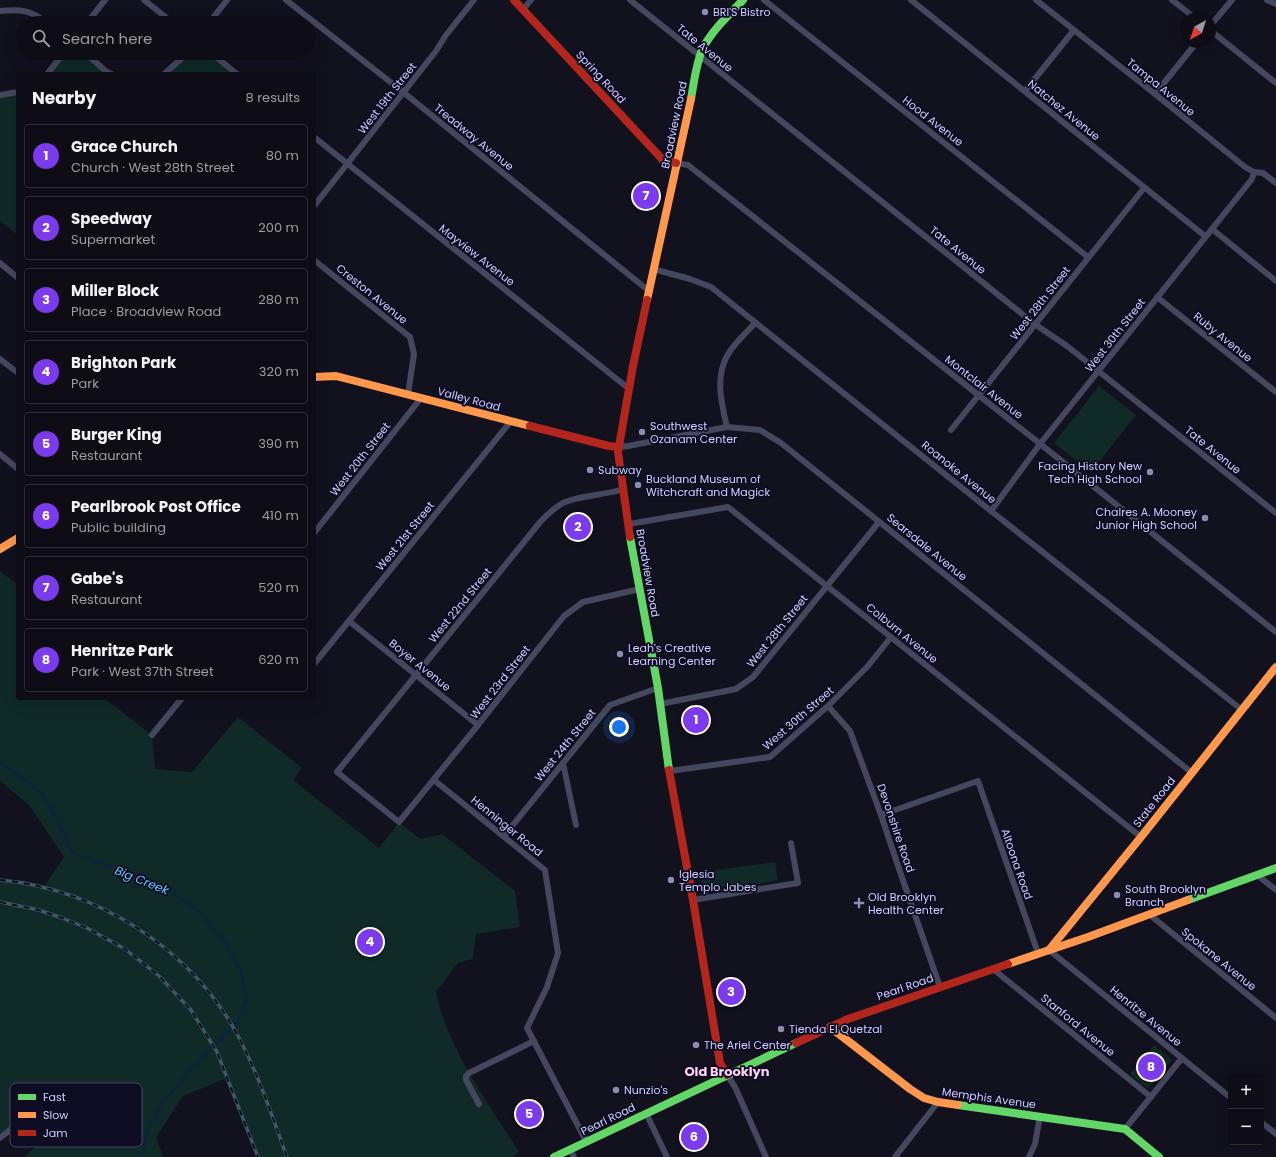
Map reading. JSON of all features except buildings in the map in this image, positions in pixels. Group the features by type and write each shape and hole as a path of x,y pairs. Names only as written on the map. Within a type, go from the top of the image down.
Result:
{"main road":[{"name":"Spring Road","path":"514,0 662,159 676,163"},
{"name":"Broadview Road","path":"727,1075 720,1063 694,900 670,771 658,688 629,524 618,457 618,447 628,388 700,56 704,44 743,0"},
{"name":"Valley Road","path":"316,377 336,376 618,447"},
{"path":"0,549 16,539"},
{"name":"State Road","path":"1049,950 1276,667"},
{"name":"Pearl Road","path":"554,1157 830,1027 940,987 1150,915 1276,868"},
{"name":"Memphis Avenue","path":"830,1027 910,1089 924,1098 938,1102 1125,1129"},
{"path":"1125,1129 1155,1156"}],"street":[{"path":"92,16 105,0"},
{"path":"144,0 165,16"},
{"path":"215,16 228,0"},
{"name":"Treadway Avenue","path":"286,0 306,16"},
{"name":"West 19th Street","path":"316,203 474,0"},
{"path":"523,10 531,0"},
{"name":"Tate Avenue","path":"630,0 1036,325 1067,346 1276,513"},
{"name":"Hood Avenue","path":"764,0 1088,257"},
{"name":"Natchez Avenue","path":"911,0 1205,236"},
{"name":"Tampa Avenue","path":"1036,0 1245,167 1254,172 1263,173 1276,183"},
{"path":"1172,0 1187,12"},
{"path":"1216,19 1232,0"},
{"path":"1267,0 1276,4"},
{"path":"0,10 12,9 26,11 38,16"},
{"name":"Treadway Avenue","path":"316,24 649,291"},
{"path":"1025,91 1074,30"},
{"path":"1216,35 1276,83"},
{"path":"1155,94 1192,48"},
{"path":"49,72 58,60"},
{"path":"93,60 107,72"},
{"path":"166,72 180,60"},
{"path":"219,60 234,72"},
{"path":"0,95 16,92"},
{"name":"Mayview Avenue","path":"316,139 628,388"},
{"name":"Montclair Avenue","path":"676,163 688,165 1276,632"},
{"name":"West 30th Street","path":"991,511 1040,444 1252,179 1254,172"},
{"name":"West 28th Street","path":"951,430 1144,188"},
{"path":"1212,229 1276,281"},
{"name":"Creston Avenue","path":"316,262 410,337 414,354 408,394"},
{"path":"0,263 16,276"},
{"name":"Roanoke Avenue","path":"653,269 690,279 711,287 1242,710"},
{"name":"Ruby Avenue","path":"1157,297 1276,392"},
{"path":"727,427 722,404 720,384 722,369 729,352 755,323"},
{"path":"0,359 16,372"},
{"name":"West 20th Street","path":"316,530 421,398"},
{"name":"West 21st Street","path":"316,661 511,421"},
{"name":"Searsdale Avenue","path":"618,447 727,427 760,430 781,443 1191,772"},
{"path":"0,454 16,467"},
{"name":"West 22nd Street","path":"400,822 337,772 541,521 550,512 565,502 624,489"},
{"name":"Colburn Avenue","path":"629,524 728,507 1141,837"},
{"name":"West 28th Street","path":"660,704 736,689 753,677 879,522"},
{"name":"West 23rd Street","path":"400,822 564,616 583,602 640,589"},
{"name":"Boyer Avenue","path":"349,620 478,725"},
{"name":"West 30th Street","path":"670,771 770,758 828,706 868,666 891,637"},
{"name":"West 24th Street","path":"504,836 610,705 658,688"},
{"path":"152,735 180,700"},
{"name":"Devonshire Road","path":"828,706 850,731 881,814 940,987"},
{"path":"563,763 576,826"},
{"name":"Henninger Road","path":"434,780 545,870 558,953 547,987 527,1028 586,1141"},
{"name":"Altoona Road","path":"881,814 978,781 1038,953"},
{"path":"694,900 798,883 791,843"},
{"path":"1257,875 1276,890"},
{"name":"Spokane Avenue","path":"1150,915 1276,1018"},
{"name":"Henritze Avenue","path":"1049,950 1228,1096"},
{"name":"Stanford Avenue","path":"993,969 1151,1097"},
{"path":"479,1104 466,1080 466,1076 469,1073 534,1042"},
{"path":"1125,1129 1182,1058"},
{"name":"Broadview Road","path":"727,1075 735,1087 766,1157"},
{"path":"895,1157 938,1102"},
{"path":"646,1113 667,1157"},
{"path":"1029,1157 1035,1144 1040,1116"},
{"path":"1264,1124 1276,1134"},
{"path":"0,1138 10,1130"},
{"path":"570,1149 574,1157"}],"green space":[{"path":"58,60 95,60 110,72 49,72"},
{"path":"178,60 220,60 235,72 166,72"},
{"path":"16,92 16,233 0,221 0,95"},
{"path":"1099,386 1136,415 1091,472 1054,443"},
{"path":"0,571 16,583 16,700 106,700 152,735 155,769 192,772 238,717 302,768 293,780 379,848 399,822 420,839 442,834 515,891 520,927 476,934 473,959 458,963 436,992 450,1034 460,1055 519,1152 513,1157 258,1157 227,1078 183,1096 156,1137 163,1157 25,1157 35,1147 142,1147 142,1083 10,1083 10,1130 0,1138 0,880 44,887 64,857 29,805 0,781"},
{"path":"775,862 778,880 705,894 702,872"},
{"path":"1154,1045 1172,1060 1148,1089 1130,1074"}],"waterway":[{"name":"Big Creek","path":"0,763 37,790 47,801 72,852 93,861 122,869 168,888 198,911 225,942 241,971 247,999 238,1021 185,1076 161,1106 147,1131 142,1157"}],"railway":[{"path":"0,880 36,886 71,896 105,910 137,928 167,950 194,975 217,1003 245,1049 258,1079 287,1157"},
{"path":"0,902 39,910 87,928 125,949 159,976 191,1010 217,1052 258,1157"}],"traffic: fast":[{"path":"691,99 697,66 703,48 716,28 743,0"},
{"path":"630,537 658,688 669,770"},
{"path":"1188,900 1276,868"},
{"path":"554,1157 796,1043"},
{"path":"958,1105 1125,1129 1159,1157"}],"traffic: slow":[{"path":"647,300 691,99"},
{"path":"316,377 336,376 530,426"},
{"path":"0,549 16,539"},
{"path":"1049,950 1276,667"},
{"path":"1008,964 1088,937 1188,900"},
{"path":"830,1027 910,1089 924,1098 958,1105"}],"traffic: jam":[{"path":"514,0 662,159 676,163"},
{"path":"630,537 618,452 633,366 647,300"},
{"path":"530,426 618,447"},
{"path":"669,770 693,900 720,1063 727,1075"},
{"path":"796,1043 848,1019 1008,964"}],"place":[{"name":"BRI'S Bistro","path":"705,12"},
{"name":"Gabe's","path":"646,196"},
{"name":"Southwest Ozanam Center","path":"642,432"},
{"name":"Subway","path":"590,470"},
{"name":"Facing History New Tech High School","path":"1150,472"},
{"name":"Buckland Museum of Witchcraft and Magick","path":"638,485"},
{"name":"Chalres A. Mooney Junior High School","path":"1205,518"},
{"name":"Speedway","path":"578,527"},
{"name":"Leah's Creative Learning Center","path":"620,654"},
{"name":"Grace Church","path":"696,720"},
{"name":"Iglesia Templo Jabes","path":"671,880"},
{"name":"South Brooklyn Branch","path":"1117,895"},
{"name":"Old Brooklyn Health Center","path":"859,903"},
{"name":"Brighton Park","path":"370,942"},
{"name":"Miller Block","path":"731,992"},
{"name":"Tienda El Quetzal","path":"781,1029"},
{"name":"The Ariel Center","path":"696,1045"},
{"name":"Henritze Park","path":"1151,1067"},
{"name":"Nunzio's","path":"616,1090"},
{"name":"Burger King","path":"529,1114"},
{"name":"Pearlbrook Post Office","path":"694,1137"}],"district":[{"name":"Old Brooklyn","path":"727,1071"}]}
